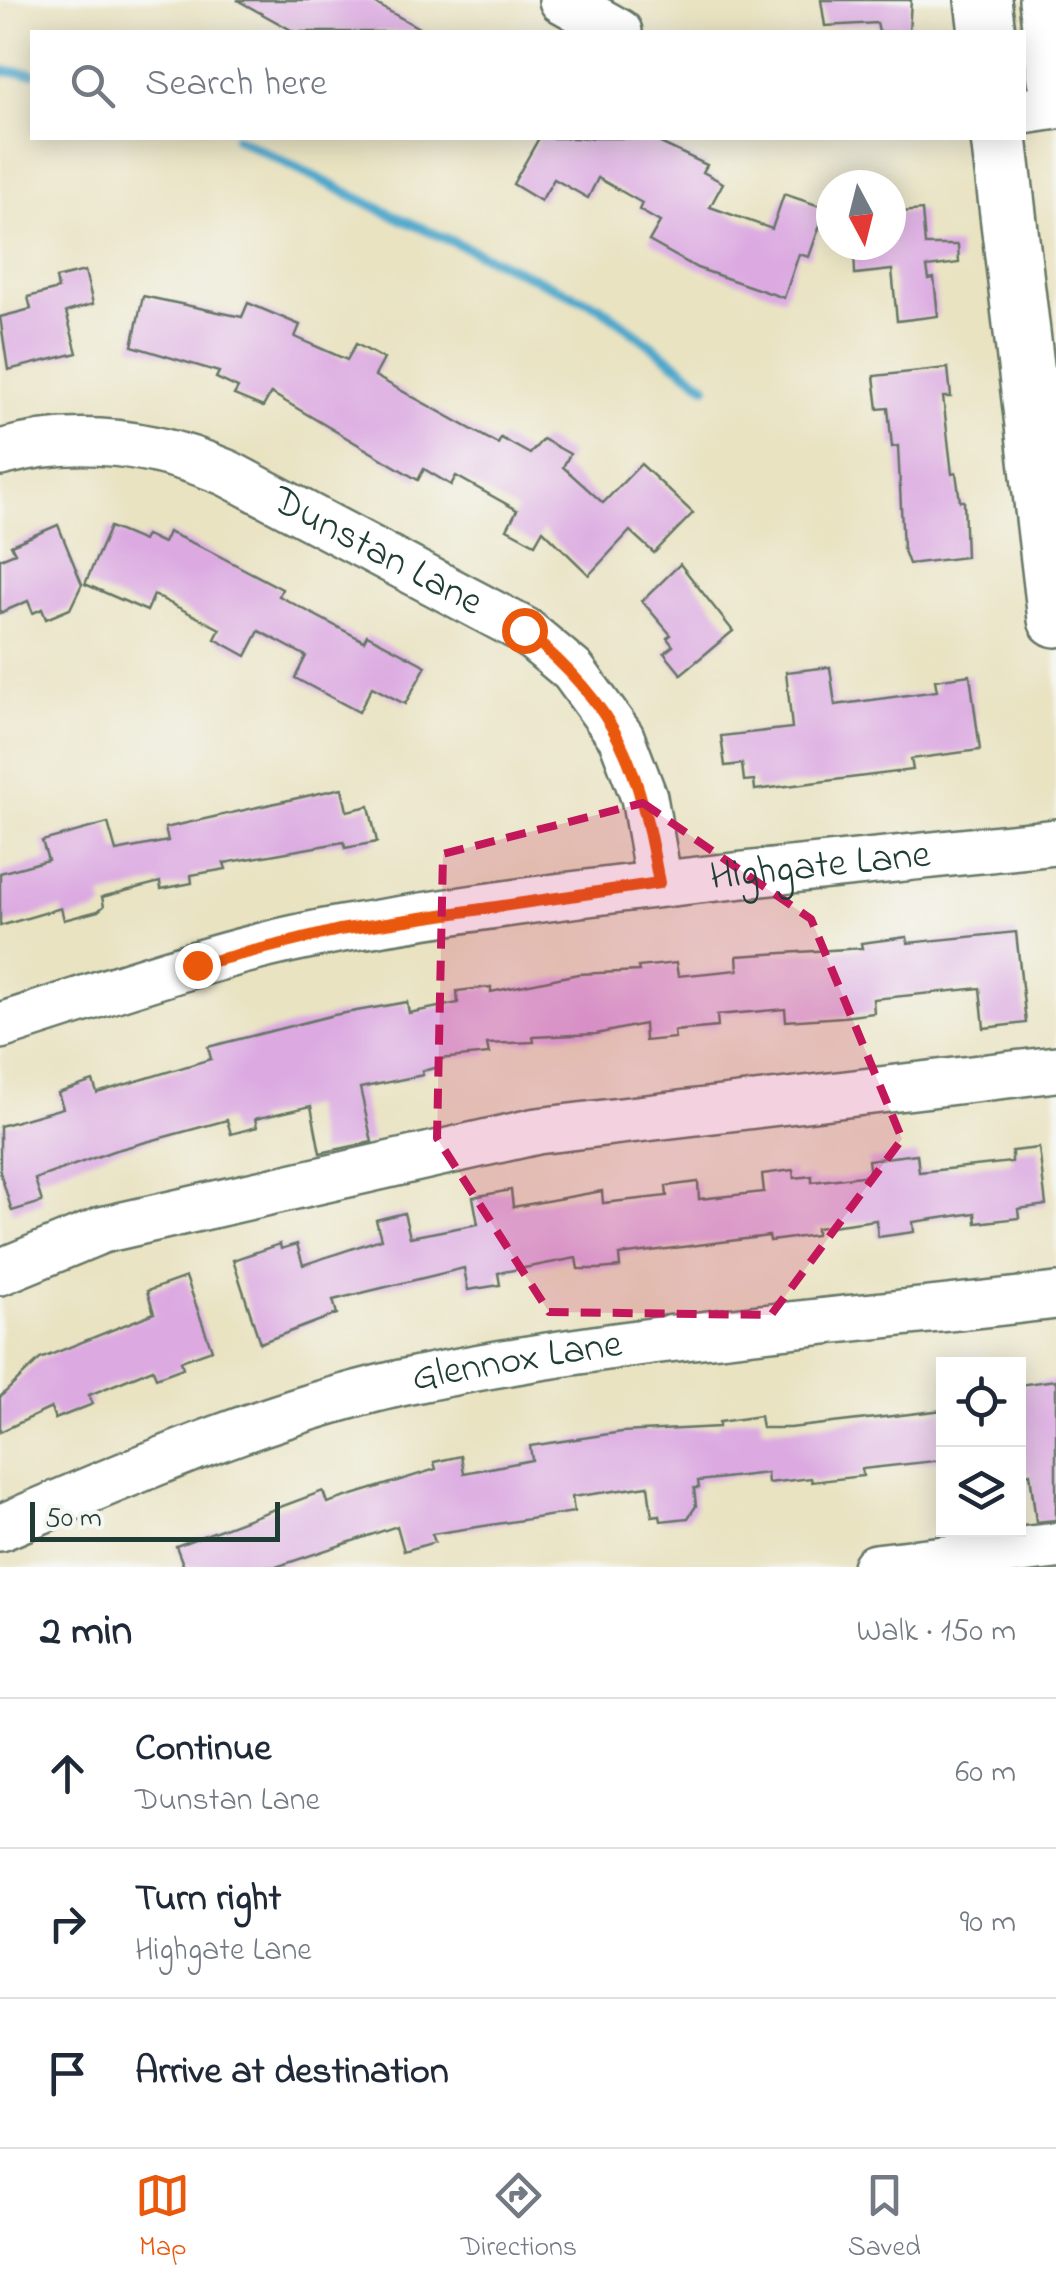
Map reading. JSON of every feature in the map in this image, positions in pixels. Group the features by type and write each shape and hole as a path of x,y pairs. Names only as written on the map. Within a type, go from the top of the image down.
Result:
{"main road":[{"path":"983,0 986,30"},
{"path":"1047,0 1056,78"},
{"path":"999,140 1056,619"}],"street":[{"path":"562,0 615,30"},
{"path":"1026,111 1056,106"},
{"name":"Dunstan Lane","path":"0,453 61,443 116,441 178,453 227,473 524,630 573,671 621,737 644,797 659,883"},
{"name":"Highgate Lane","path":"0,1026 197,965 339,930 659,883 1056,842"},
{"path":"0,1272 102,1230 537,1131 1056,1069"},
{"name":"Glennox Lane","path":"0,1528 110,1481 299,1410 418,1380 540,1358 1056,1296"},
{"path":"875,1567 1056,1546"}],"highlighted area":[{"path":"643,803 811,919 902,1139 771,1315 549,1312 437,1138 443,854"}],"building":[{"path":"237,0 369,0 422,30 291,30"},
{"path":"821,0 911,0 909,30 879,30 877,23 825,26"},
{"path":"538,140 654,140 707,165 703,172 723,183 710,207 772,229 784,194 816,205 816,237 809,257 799,254 784,298 697,268 649,241 660,222 639,210 642,203 598,178 588,198 554,179 541,201 513,184"},
{"path":"922,210 925,245 958,245 959,263 927,267 929,279 934,278 938,316 897,321 892,270 855,274 855,260 906,260 906,212"},
{"path":"85,271 93,304 66,312 77,353 8,370 0,317 31,309 28,297 58,289 56,278"},
{"path":"143,296 242,317 248,303 300,325 295,337 347,360 356,344 384,359 375,376 498,444 501,438 530,454 543,439 570,454 563,467 603,503 641,464 693,513 654,553 630,531 589,575 543,530 535,544 507,529 517,510 456,476 451,485 424,469 418,480 271,393 263,407 234,395 238,388 216,378 219,372 132,346"},
{"path":"948,368 951,397 943,397 952,474 956,473 960,501 964,501 966,557 909,564 903,548 898,446 892,447 888,408 878,409 874,376"},
{"path":"58,525 82,584 70,609 46,619 42,609 33,613 28,601 0,613 0,559 15,553 11,545"},
{"path":"110,527 143,541 146,535 163,543 168,532 282,589 279,596 364,641 367,635 426,666 405,704 372,687 359,712 295,678 306,656 259,631 246,656 215,639 220,629 154,595 147,611 85,584"},
{"path":"680,564 733,631 681,674 664,653 673,646 667,638 671,635 642,601"},
{"path":"830,667 835,705 937,691 935,680 970,675 980,750 911,759 913,770 755,790 754,780 744,781 742,764 725,766 721,736 792,728 786,672"},
{"path":"342,788 347,811 369,806 377,842 345,848 344,842 224,863 226,869 191,875 192,883 161,889 160,882 102,897 104,906 98,911 64,920 61,908 0,926 0,873 48,860 42,841 108,823 116,851 168,841 165,828"},
{"path":"1016,932 1026,1023 984,1028 980,988 873,999 874,1013 843,1017 786,1021 785,1009 717,1015 718,1027 674,1031 675,1038 645,1041 644,1024 596,1034 533,1037 534,1042 487,1044 489,1054 438,1059 439,1067 422,1071 423,1075 360,1088 372,1142 320,1153 311,1106 255,1119 257,1127 231,1134 227,1120 113,1151 35,1179 42,1202 12,1211 0,1172 0,1126 63,1108 58,1093 93,1081 97,1093 211,1059 208,1047 334,1015 407,1002 409,1013 458,1003 457,991 491,987 491,992 578,974 639,971 638,967 676,963 678,976 738,970 737,956 862,948 861,943 907,937 908,943"},
{"path":"1039,1148 1046,1205 1018,1209 1019,1218 976,1223 975,1213 913,1222 914,1232 878,1237 876,1220 816,1228 816,1235 770,1241 769,1236 619,1255 620,1267 599,1269 578,1269 576,1258 498,1273 500,1285 468,1290 464,1268 333,1300 337,1314 260,1343 233,1260 280,1244 281,1249 297,1244 303,1265 381,1239 376,1220 404,1213 410,1237 478,1224 473,1197 511,1190 513,1207 602,1191 603,1203 667,1196 666,1186 698,1182 699,1199 764,1192 762,1174 793,1170 794,1178 812,1176 812,1182 870,1175 868,1160 917,1154 919,1172 1012,1162 1012,1151"},
{"path":"186,1277 212,1350 181,1361 183,1368 156,1378 153,1369 89,1395 93,1404 55,1419 51,1408 0,1432 0,1397 40,1359 154,1313 147,1291"},
{"path":"1056,1380 1056,1520 1036,1522 1030,1473 1026,1473 1026,1384"},
{"path":"936,1411 936,1461 862,1469 863,1476 812,1482 811,1478 768,1483 767,1473 698,1481 699,1488 694,1488 696,1506 688,1518 661,1521 660,1515 652,1516 648,1486 572,1497 574,1512 432,1534 435,1542 404,1551 397,1526 276,1567 184,1567 176,1546 323,1491 327,1503 436,1469 434,1462 461,1456 464,1473 532,1460 530,1446 622,1432 719,1427 719,1422 760,1416 762,1428"}],"waterway":[{"path":"0,71 30,73"},
{"path":"240,140 388,213 600,307 706,386"}],"route":[{"path":"197,965 339,930 659,883 644,797 621,737 573,671 524,630"}]}
